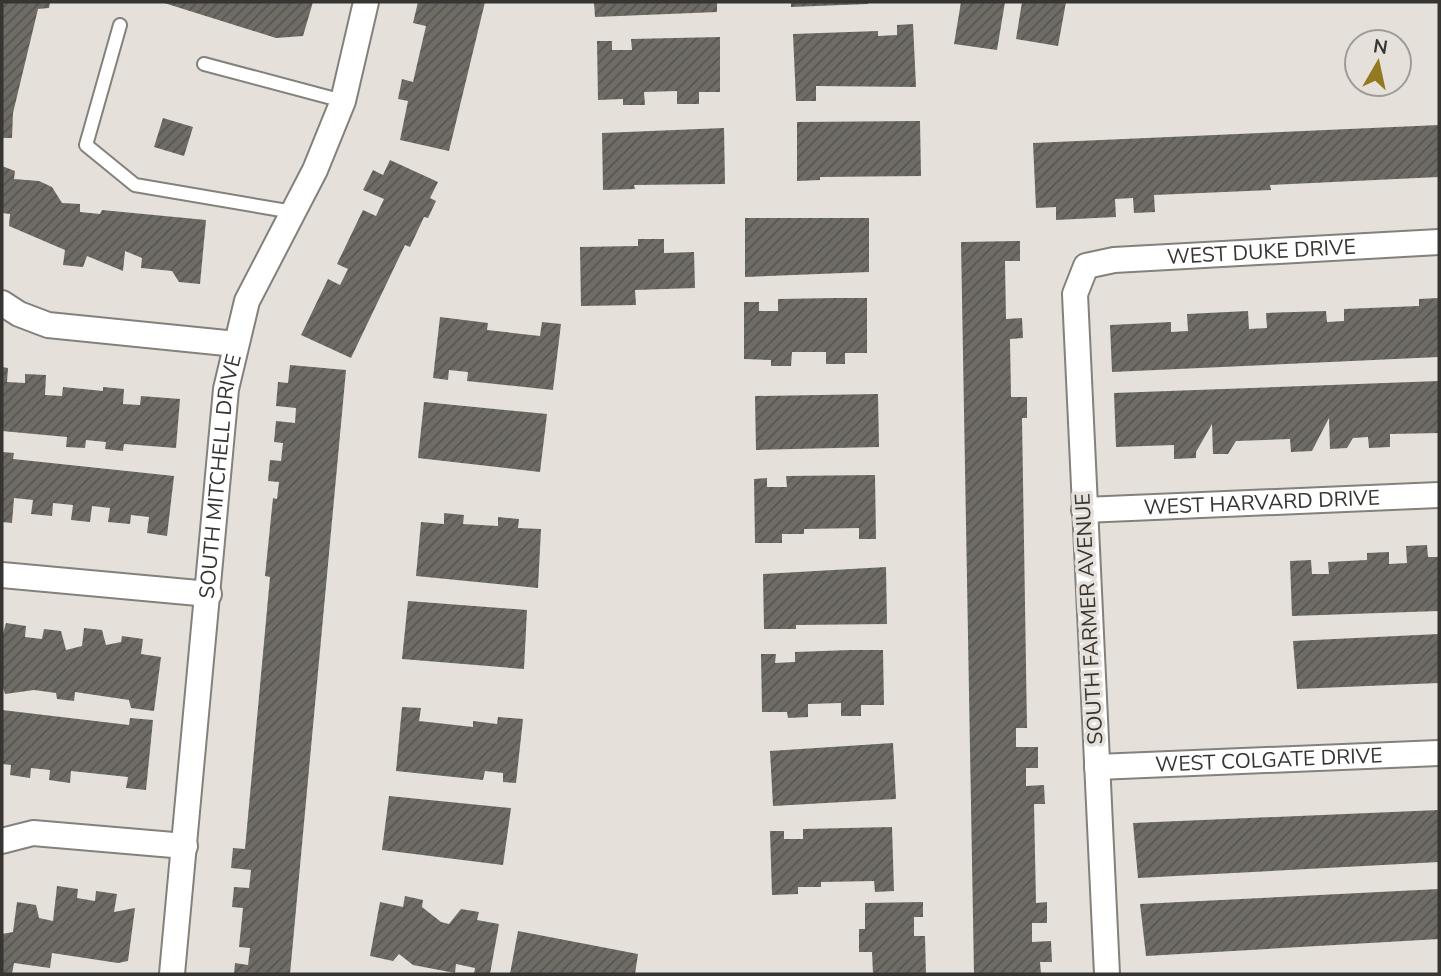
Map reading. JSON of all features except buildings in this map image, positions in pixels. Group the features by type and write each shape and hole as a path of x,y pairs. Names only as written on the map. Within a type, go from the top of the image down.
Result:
{"street":[{"name":"SOUTH MITCHELL DRIVE","path":"172,974 226,388 247,301 293,212 343,101 366,2"},
{"name":"WEST DUKE DRIVE","path":"1086,266 1114,260 1439,242"},
{"name":"SOUTH FARMER AVENUE","path":"1086,266 1075,294 1107,974"},
{"path":"2,303 19,314 48,325 236,344"},
{"name":"WEST HARVARD DRIVE","path":"1084,510 1439,495"},
{"path":"2,575 209,594"},
{"name":"WEST COLGATE DRIVE","path":"1097,767 1439,753"},
{"path":"2,841 33,833 185,846"}],"lane":[{"path":"120,25 86,145 135,186 293,212"},
{"path":"204,64 343,101"}]}
